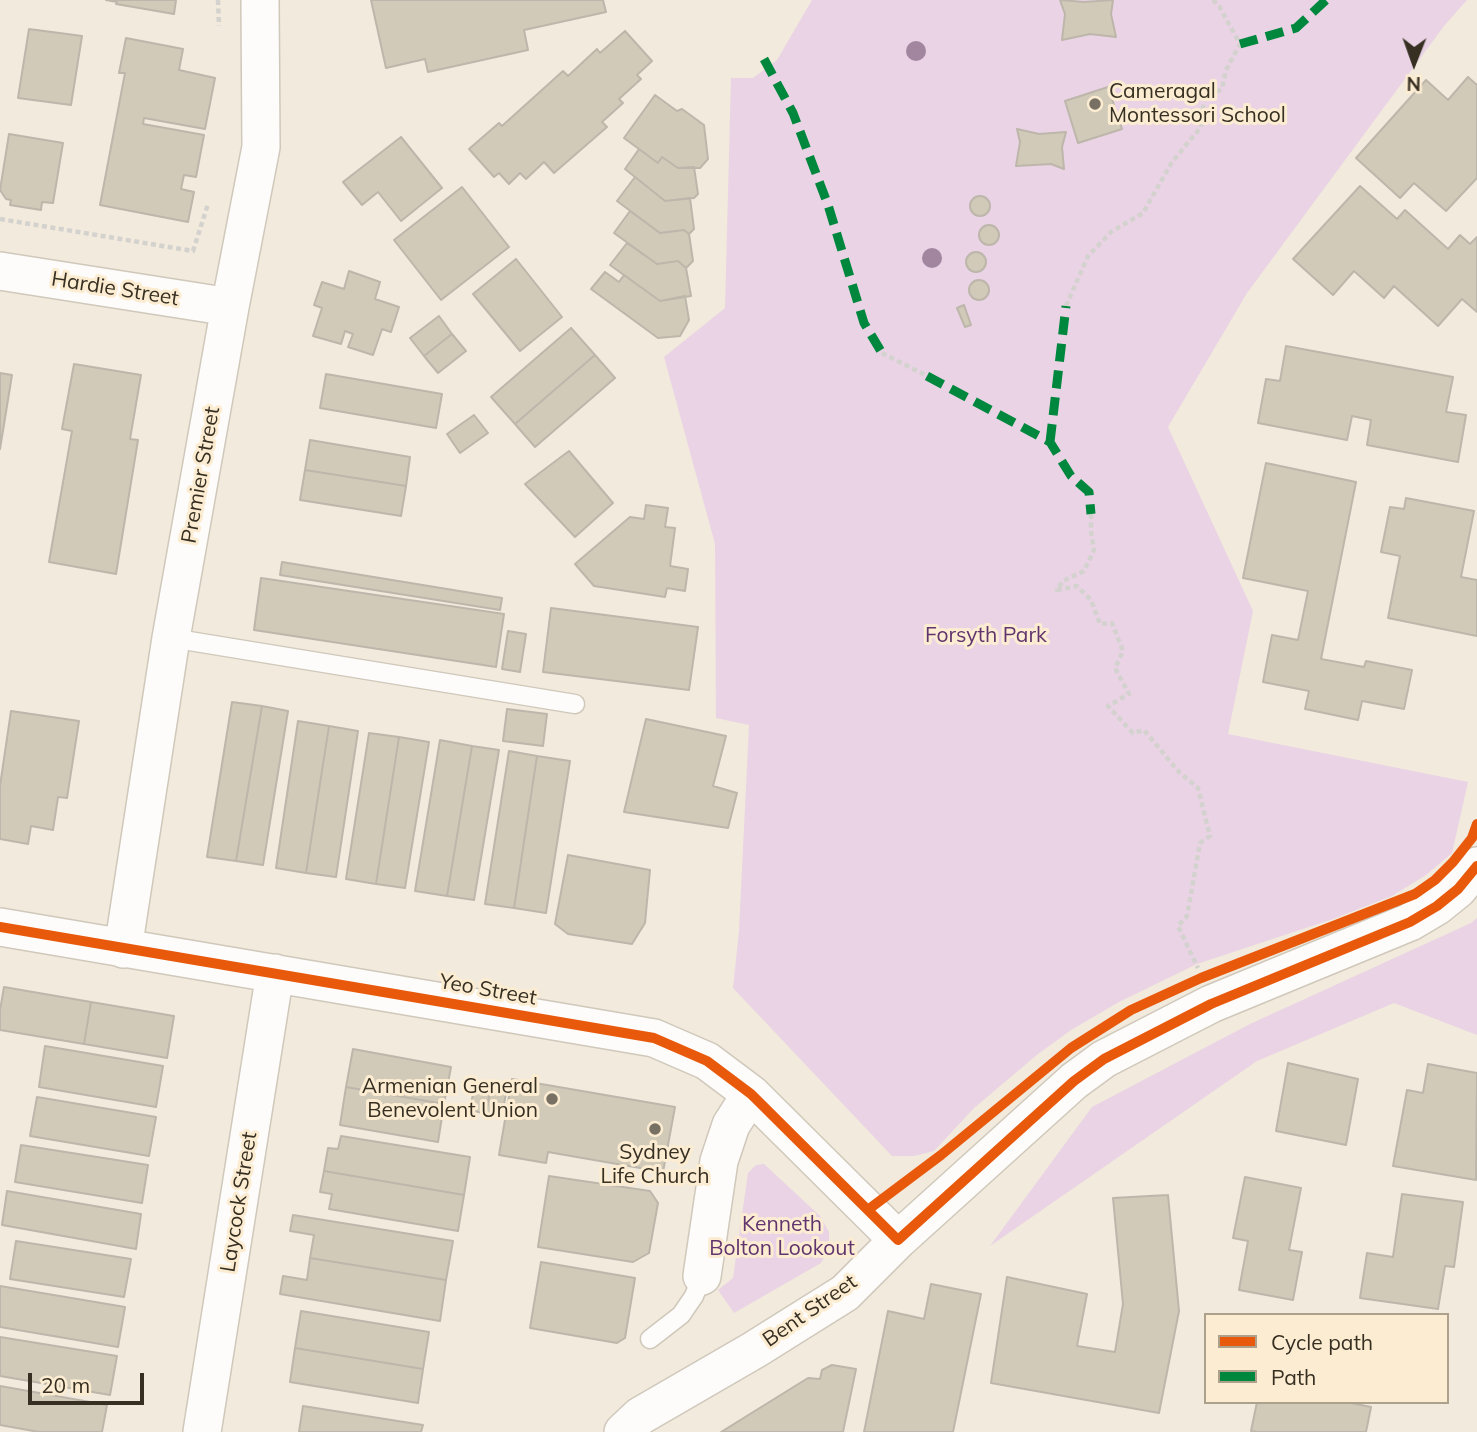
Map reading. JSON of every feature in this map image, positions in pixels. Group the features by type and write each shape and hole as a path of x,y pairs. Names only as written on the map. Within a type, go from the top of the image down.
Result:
{"street":[{"name":"Premier Street","path":"122,949 171,638 261,147 260,0"},
{"name":"Hardie Street","path":"0,271 230,306"},
{"name":"Bent Street","path":"623,1432 640,1416 845,1293 898,1240 1073,1081 1104,1059 1210,1004 1384,934 1437,906 1467,884"},
{"name":"Yeo Street","path":"0,927 654,1038 707,1061 751,1094 898,1240"},
{"name":"Laycock Street","path":"202,1432 275,973"},
{"path":"702,1276 719,1161 731,1125 751,1094"}],"lane":[{"path":"171,638 575,704"},
{"path":"650,1339 681,1315 694,1296 702,1276"}],"path":[{"path":"218,0 219,26"},
{"path":"1066,306 1088,256 1111,232 1143,213 1172,162 1201,127 1204,99 1222,89 1226,70 1240,44 1213,0"},
{"path":"0,219 193,251 210,198"},
{"path":"882,353 927,376"},
{"path":"1091,514 1094,550 1084,571 1063,581 1057,590 1077,586 1091,600 1100,624 1112,623 1123,651 1115,668 1129,694 1108,706 1133,733 1144,730 1179,772 1198,788 1210,836 1200,843 1187,916 1178,926 1197,964 1210,1004"}],"green space":[{"name":"Forsyth Park","path":"812,0 1467,0 1444,26 1247,293 1168,427 1253,611 1228,734 1468,782 1452,853 1426,875 1392,896 1333,919 1197,964 1119,1002 1071,1030 1038,1054 974,1108 934,1151 914,1156 892,1156 733,988 739,931 749,725 716,718 715,544 664,357 725,308 731,78 753,78 777,60"},
{"path":"1477,918 1477,1035 1394,1003 1257,1061 990,1246 1092,1107 1250,1024"},
{"name":"Kenneth Bolton Lookout","path":"764,1164 820,1216 829,1232 829,1249 821,1263 734,1313 718,1290 733,1278 748,1173 756,1165"}],"building":[{"path":"106,0 176,0 174,14"},
{"path":"371,0 603,0 606,12 524,30 528,50 428,72 425,59 386,68"},
{"path":"1060,0 1113,0 1111,14 1116,37 1090,34 1062,40 1065,14"},
{"path":"29,29 82,36 71,105 18,98"},
{"path":"625,31 652,61 637,75 641,79 619,99 623,103 602,122 607,127 554,173 544,162 526,179 520,173 509,184 499,173 494,177 469,149 499,123 502,126 563,71 568,76 597,49 600,53"},
{"path":"126,38 183,49 179,70 215,78 205,129 144,118 143,124 204,135 196,177 184,175 181,189 194,192 188,222 100,205 125,73 119,73"},
{"path":"1468,77 1477,85 1477,178 1446,211 1414,183 1400,198 1356,158 1426,80 1448,100"},
{"path":"1108,87 1122,129 1078,143 1065,101"},
{"path":"655,95 677,111 682,109 704,125 708,159 700,168 678,168 662,157 658,163 624,138"},
{"path":"1017,129 1039,134 1066,132 1062,147 1064,169 1051,164 1016,166 1020,142"},
{"path":"9,134 63,143 53,203 42,202 41,210 10,205 11,200 6,199 0,190"},
{"path":"401,137 442,188 401,221 378,192 362,205 343,182"},
{"path":"639,149 658,163 662,157 678,168 694,167 698,194 694,198 665,201 625,169"},
{"path":"635,177 665,201 690,198 694,229 689,234 684,230 660,233 617,201"},
{"path":"1360,186 1397,219 1405,210 1448,249 1460,235 1470,244 1477,237 1477,312 1462,299 1438,326 1394,286 1384,298 1354,271 1333,295 1293,259"},
{"path":"462,187 509,247 441,300 394,240"},
{"path":"980,196 987,199 990,206 987,213 980,216 973,213 970,206 973,199"},
{"path":"630,211 660,233 684,230 689,234 693,261 686,268 678,261 657,264 614,233"},
{"path":"989,225 996,228 999,235 996,242 989,245 982,242 979,235 982,228"},
{"path":"627,243 657,264 678,261 686,268 691,296 660,301 610,265"},
{"path":"976,252 983,255 986,262 983,269 976,272 969,269 966,262 969,255"},
{"path":"516,259 562,317 520,351 473,294"},
{"path":"349,271 380,282 375,299 399,307 391,332 382,329 373,355 348,347 353,334 345,331 341,344 313,336 322,308 314,305 322,282 344,289"},
{"path":"605,272 619,282 624,275 660,301 685,296 689,320 680,336 658,338 591,289"},
{"path":"979,280 986,283 989,290 986,297 979,300 972,297 969,290 972,283"},
{"path":"964,305 971,325 965,327 957,308"},
{"path":"439,316 452,334 424,356 410,338"},
{"path":"571,328 595,355 515,424 491,397"},
{"path":"452,334 466,351 438,373 424,356"},
{"path":"1286,346 1453,377 1446,412 1466,415 1458,462 1367,445 1371,420 1352,416 1347,440 1258,423 1266,379 1280,381"},
{"path":"595,355 615,378 535,447 515,424"},
{"path":"74,364 141,375 130,439 138,440 116,574 49,562 72,431 62,429"},
{"path":"0,373 12,375 0,449"},
{"path":"326,374 442,394 436,428 320,408"},
{"path":"474,415 488,433 460,453 447,434"},
{"path":"310,440 410,457 406,486 305,470"},
{"path":"569,451 613,503 575,537 525,484"},
{"path":"1266,463 1356,482 1321,659 1364,667 1366,661 1412,670 1404,709 1362,701 1358,720 1305,709 1309,691 1263,682 1272,635 1298,640 1308,591 1243,578"},
{"path":"305,470 406,486 401,516 300,500"},
{"path":"1406,498 1474,511 1461,577 1477,580 1477,636 1388,618 1400,556 1381,552 1390,507 1404,509"},
{"path":"646,505 668,508 665,527 675,528 670,566 688,569 685,591 667,588 665,597 594,586 575,564 630,517 644,519"},
{"path":"282,562 502,598 500,610 280,575"},
{"path":"261,578 504,614 496,667 254,630"},
{"path":"551,608 698,627 689,690 543,672"},
{"path":"508,631 526,634 520,672 502,669"},
{"path":"232,702 262,706 236,861 207,857"},
{"path":"262,706 288,711 263,865 236,861"},
{"path":"507,709 547,714 543,746 503,741"},
{"path":"11,711 79,721 67,798 58,797 53,830 31,826 28,844 0,839 0,786"},
{"path":"646,719 726,736 713,786 737,793 728,828 624,812"},
{"path":"298,721 329,726 306,873 276,868"},
{"path":"329,726 358,731 336,877 306,873"},
{"path":"369,733 399,737 376,884 346,879"},
{"path":"399,737 429,742 405,888 376,884"},
{"path":"440,740 472,746 447,896 415,891"},
{"path":"472,746 499,750 474,900 447,896"},
{"path":"509,751 537,756 514,908 485,904"},
{"path":"537,756 570,761 546,913 514,908"},
{"path":"568,855 650,870 645,923 632,944 568,934 555,924"},
{"path":"4,987 91,1002 84,1044 0,1030"},
{"path":"91,1002 174,1016 167,1058 84,1044"},
{"path":"45,1046 163,1066 156,1107 39,1087"},
{"path":"353,1049 451,1067 444,1104 346,1087"},
{"path":"1288,1063 1358,1079 1346,1145 1276,1131"},
{"path":"1428,1064 1477,1073 1476,1180 1393,1166 1407,1090 1423,1093"},
{"path":"512,1079 675,1107 663,1172 548,1152 546,1163 499,1155"},
{"path":"475,1082 491,1085 486,1113 470,1111"},
{"path":"491,1085 507,1087 502,1116 486,1113"},
{"path":"346,1087 444,1104 438,1142 340,1125"},
{"path":"37,1097 156,1117 149,1156 30,1136"},
{"path":"341,1136 470,1157 464,1195 324,1171 328,1148 338,1149"},
{"path":"21,1145 148,1165 142,1203 15,1182"},
{"path":"324,1171 464,1195 458,1231 329,1209 332,1194 320,1192"},
{"path":"549,1176 650,1191 658,1203 649,1253 633,1262 538,1247"},
{"path":"1245,1177 1301,1188 1289,1250 1302,1252 1293,1300 1239,1290 1248,1241 1233,1238"},
{"path":"7,1191 141,1214 136,1249 2,1225"},
{"path":"1402,1194 1463,1202 1454,1267 1445,1266 1438,1309 1360,1298 1367,1253 1393,1257"},
{"path":"1168,1195 1179,1311 1159,1413 991,1383 1007,1277 1087,1294 1077,1346 1115,1352 1123,1304 1113,1198"},
{"path":"293,1215 453,1241 446,1280 310,1258 314,1235 290,1231"},
{"path":"16,1241 131,1259 124,1297 10,1279"},
{"path":"310,1258 446,1280 440,1321 280,1294 283,1276 307,1280"},
{"path":"541,1262 635,1278 625,1338 617,1343 530,1328"},
{"path":"931,1284 981,1294 953,1432 864,1432 888,1311 924,1319"},
{"path":"0,1286 125,1307 118,1347 0,1327"},
{"path":"301,1311 429,1332 423,1369 295,1348"},
{"path":"0,1337 117,1356 110,1395 0,1376"},
{"path":"295,1348 423,1369 418,1403 290,1382"},
{"path":"832,1365 856,1369 843,1432 721,1432 808,1378 820,1379 822,1370"},
{"path":"0,1386 107,1405 102,1432 39,1432 0,1425"},
{"path":"1257,1404 1356,1404 1371,1407 1366,1432 1251,1431"},
{"path":"303,1406 423,1425 421,1432 299,1432"}],"marked path":[{"path":"1240,44 1296,28 1326,0"},
{"path":"764,59 793,113 828,205 864,323 882,353"},
{"path":"1050,442 1066,306"},
{"path":"927,376 1050,442 1071,476 1089,492 1091,514"}],"cycle path":[{"path":"869,1209 941,1155 1071,1048 1131,1010 1201,978 1415,894 1435,880 1453,862 1472,838 1477,824"},
{"path":"0,927 654,1038 707,1061 751,1094 898,1240 1074,1081 1104,1059 1211,1004 1410,922 1437,906 1458,889 1477,866"}],"place":[{"name":"Cameragal Montessori School","path":"1095,104"},
{"name":"Armenian General Benevolent Union","path":"552,1099"},
{"name":"Sydney Life Church","path":"655,1129"}]}
